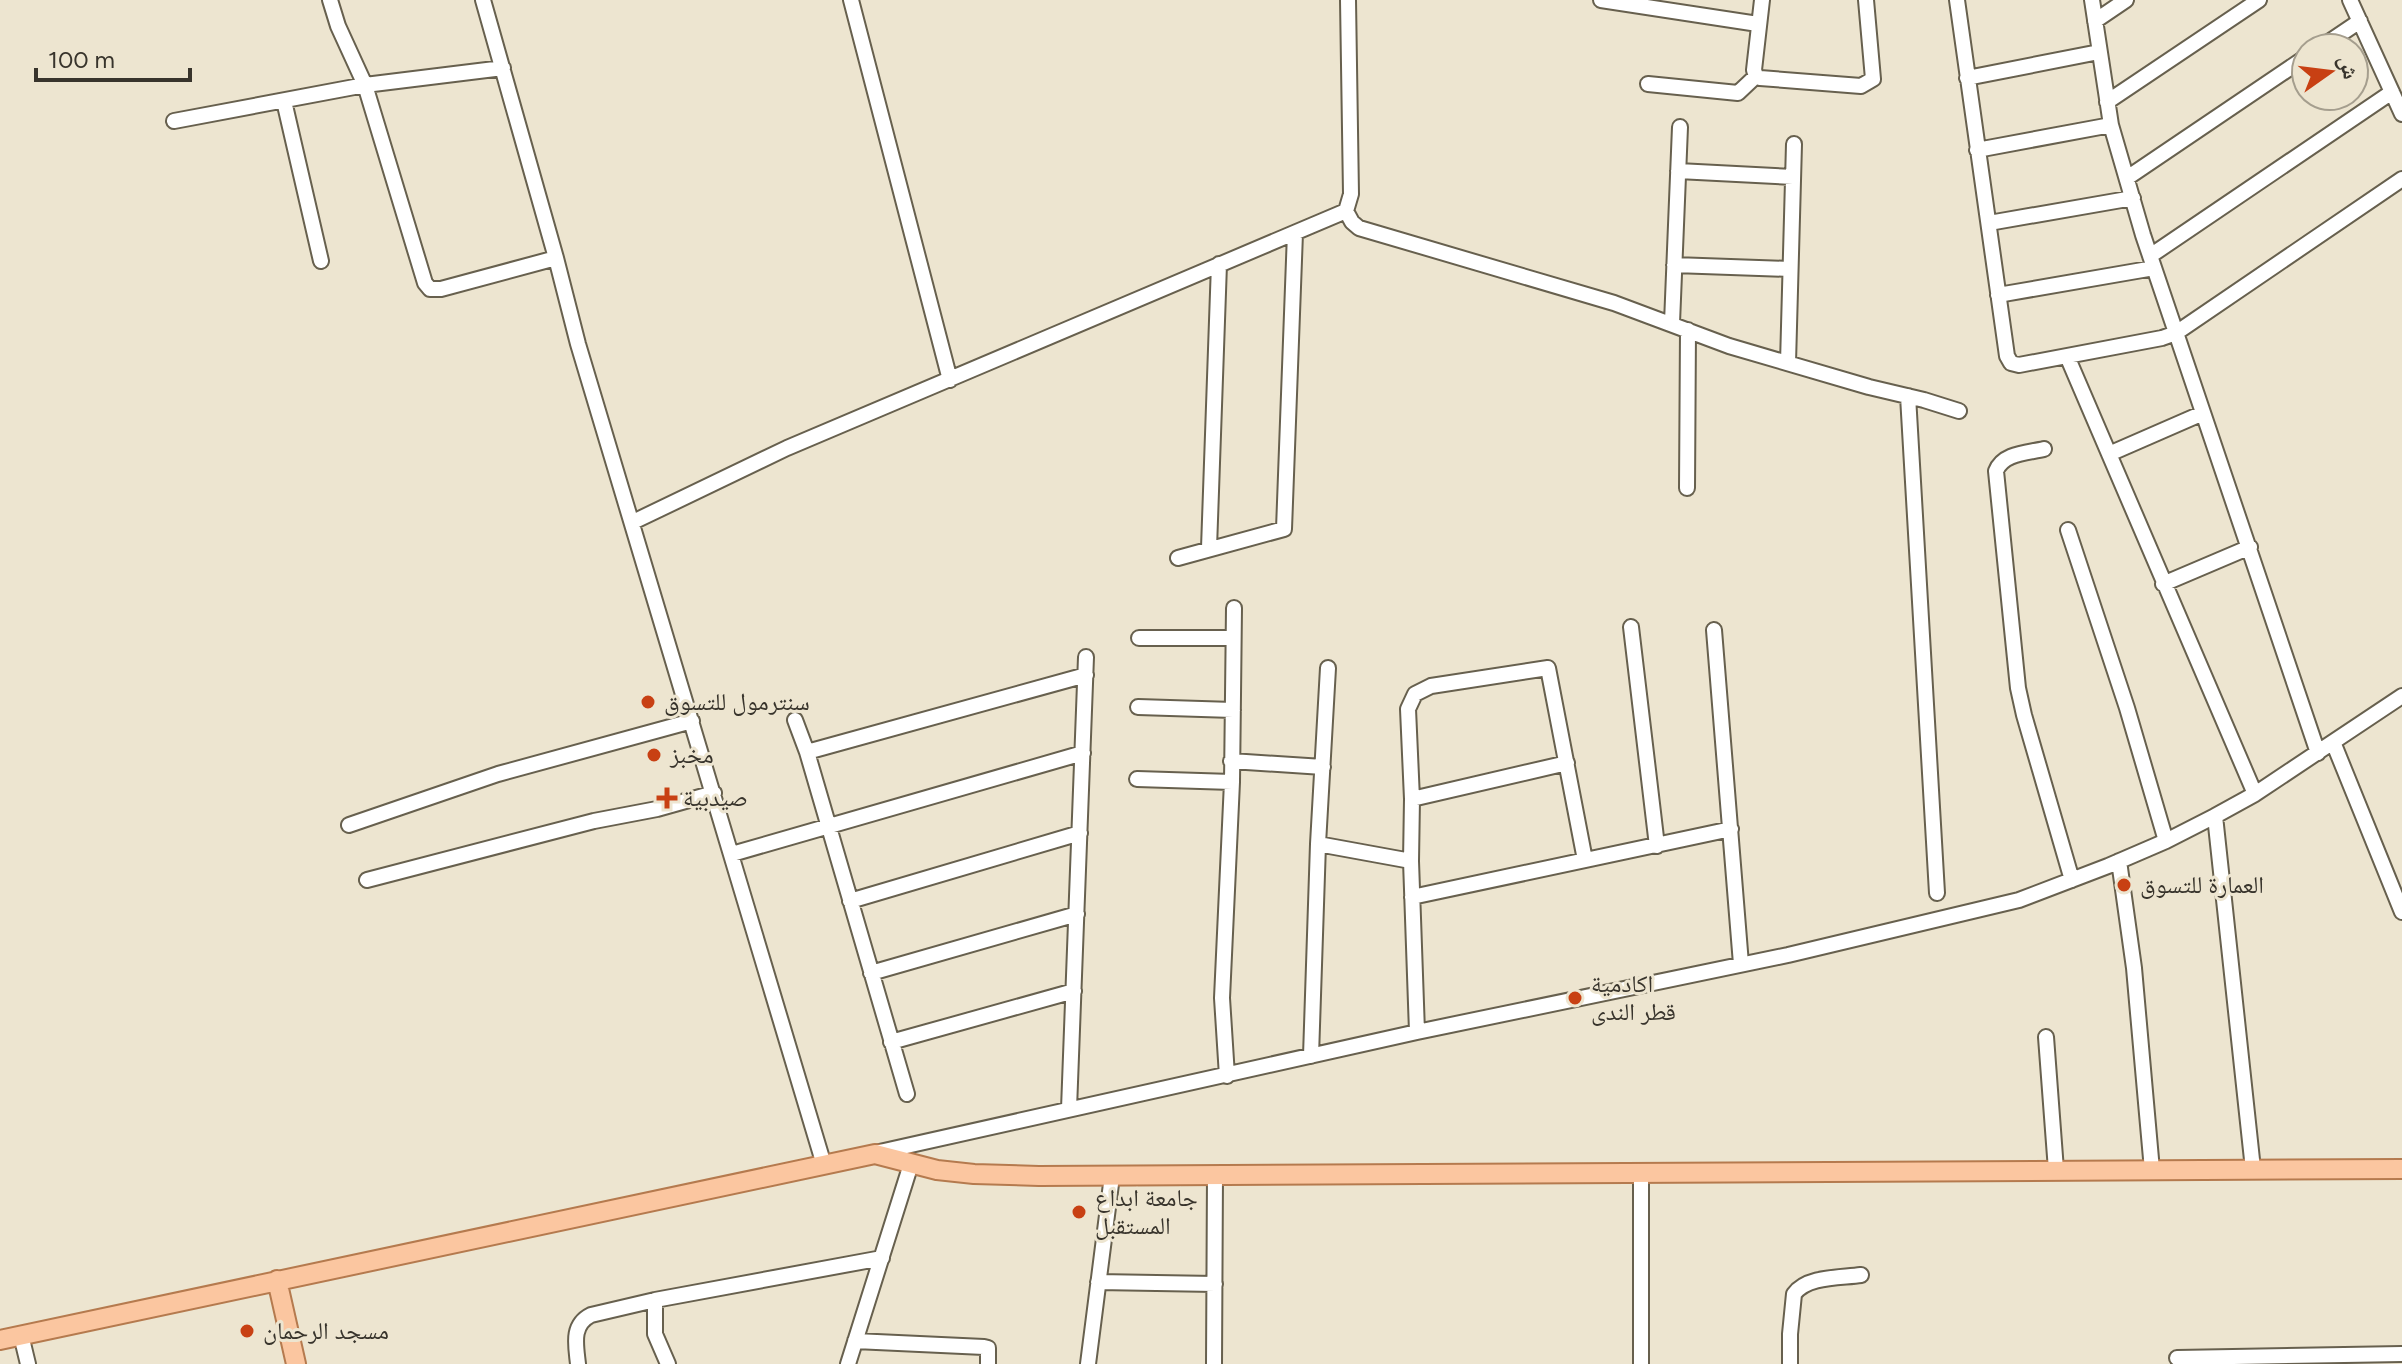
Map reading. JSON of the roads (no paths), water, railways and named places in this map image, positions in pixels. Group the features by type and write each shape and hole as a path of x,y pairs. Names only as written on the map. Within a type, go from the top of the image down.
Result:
{"main road":[{"path":"0,1340 875,1154 937,1170 994,1175 2402,1169"},
{"path":"277,1280 296,1364"}],"street":[{"path":"330,0 338,26 365,85 425,283 430,289 441,289 556,258"},
{"path":"483,0 578,344 824,1165"},
{"path":"851,0 950,380"},
{"path":"1348,0 1351,194 1346,211 1359,228 1591,296 1729,346 1959,411"},
{"path":"1601,0 1758,24"},
{"path":"1756,76 1754,70 1762,0"},
{"path":"1756,76 1861,86 1867,84 1873,79 1866,0"},
{"path":"1957,0 2007,356 2011,363 2019,365 2176,333 2402,179"},
{"path":"2092,0 2111,125 2152,262 2318,753"},
{"path":"2095,21 2126,0"},
{"path":"2107,102 2259,0"},
{"path":"2350,0 2402,114"},
{"path":"2344,32 2360,21"},
{"path":"1967,78 2099,52"},
{"path":"174,121 365,85 503,68"},
{"path":"2127,178 2290,68"},
{"path":"1648,84 1738,93 1756,76"},
{"path":"1998,295 2152,262 2392,92"},
{"path":"284,101 321,261"},
{"path":"1977,150 2111,125"},
{"path":"1672,323 1680,127"},
{"path":"1788,363 1794,144"},
{"path":"1678,171 1793,177"},
{"path":"1989,223 2133,198"},
{"path":"633,522 787,448 1346,211"},
{"path":"1178,558 1280,532 1286,524 1295,233"},
{"path":"1209,548 1219,264"},
{"path":"1674,265 1790,269"},
{"path":"1687,488 1688,330"},
{"path":"2067,356 2255,794"},
{"path":"1908,396 1937,893"},
{"path":"2109,454 2203,413"},
{"path":"2044,449 2005,458 1996,471 2018,688 2072,880"},
{"path":"2068,530 2127,708 2166,841"},
{"path":"2163,584 2250,547"},
{"path":"1227,1076 1222,998 1232,782 1234,608"},
{"path":"1631,627 1657,846"},
{"path":"1714,630 1741,964"},
{"path":"1139,638 1233,638"},
{"path":"1069,1109 1086,657"},
{"path":"1311,1056 1328,668"},
{"path":"1417,1032 1408,709 1415,694 1431,686 1548,668 1585,860"},
{"path":"807,752 1086,675"},
{"path":"875,1154 2019,900 2166,841 2215,816 2401,701"},
{"path":"1138,707 1233,710"},
{"path":"795,720 907,1094"},
{"path":"349,825 498,774 692,721"},
{"path":"2333,742 2402,912"},
{"path":"732,854 1083,753"},
{"path":"1231,761 1323,767"},
{"path":"1412,799 1567,763"},
{"path":"1137,779 1232,782"},
{"path":"367,880 714,793"},
{"path":"2215,816 2253,1169"},
{"path":"1412,897 1731,829"},
{"path":"850,901 1080,833"},
{"path":"1318,844 1411,861"},
{"path":"2119,861 2134,968 2152,1170"},
{"path":"871,973 1077,914"},
{"path":"891,1042 1074,991"},
{"path":"2046,1037 2056,1170"},
{"path":"848,1364 911,1164"},
{"path":"1641,1173 1641,1364"},
{"path":"1214,1364 1215,1175"},
{"path":"1088,1364 1112,1176"},
{"path":"578,1364 576,1333 582,1320 591,1315 655,1300 882,1258"},
{"path":"1790,1364 1790,1334 1797,1288 1819,1280 1861,1275"},
{"path":"1098,1282 1215,1284"},
{"path":"655,1300 655,1334 668,1364"},
{"path":"21,1335 28,1364"},
{"path":"855,1341 984,1347 988,1348 988,1364"},
{"path":"2177,1358 2342,1359 2402,1354"}],"place":[{"name":"سنترمول للتسوق","path":"648,702"},
{"name":"مخبز","path":"654,755"},
{"name":"صيدبية","path":"667,798"},
{"name":"العمارة للتسوق","path":"2124,885"},
{"name":"اكادمية قطر الندى","path":"1575,998"},
{"name":"جامعة ابداع المستقبل","path":"1079,1212"},
{"name":"مسجد الرحمان","path":"247,1331"}]}
